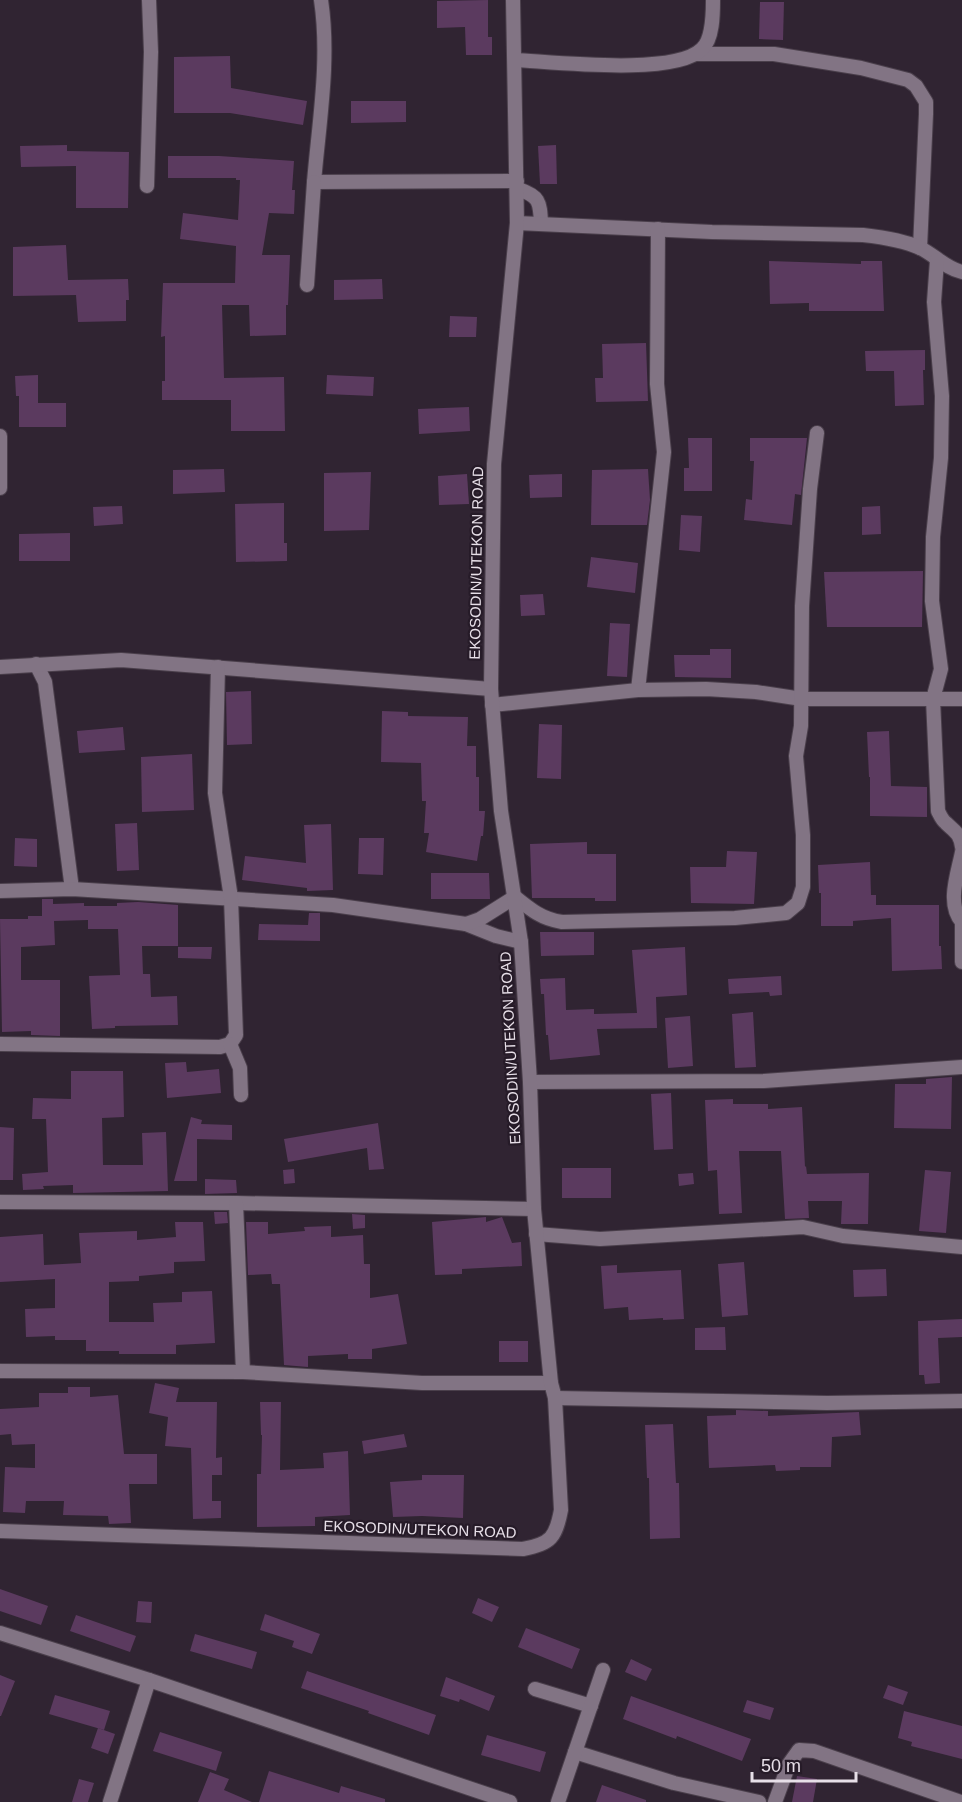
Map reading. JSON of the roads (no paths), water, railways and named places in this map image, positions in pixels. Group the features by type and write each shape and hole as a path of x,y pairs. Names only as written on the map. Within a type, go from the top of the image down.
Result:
{"street":[{"path":"147,186 151,52 149,0"},
{"path":"307,285 324,67 324,21 321,0"},
{"name":"EKOSODIN/UTEKON ROAD","path":"0,1531 523,1549 542,1546 552,1538 558,1526 561,1510 555,1398 551,1383 534,1209 530,1082 521,942 501,812 491,689 494,464 517,223 513,0"},
{"path":"515,60 627,67 682,60 704,48 709,39 713,0"},
{"path":"696,54 774,54 861,68 908,81 916,86 926,102 920,248"},
{"path":"314,182 517,185 538,199 541,223"},
{"path":"517,223 882,237 920,248 937,261 962,272"},
{"path":"638,690 664,452 657,384 658,229"},
{"path":"937,261 934,302 942,396 941,458 933,537 932,601 941,669 933,699 938,811 944,822 961,838 962,847"},
{"path":"466,924 480,919 515,897 537,915 562,922 735,918 786,913 798,903 802,887 803,835 796,756 801,726 802,606 810,489 817,433"},
{"path":"0,436 0,488"},
{"path":"0,667 121,660 491,689"},
{"path":"36,664 45,682 72,889"},
{"path":"0,1044 220,1047 230,1044 236,1035 231,898 215,792 218,667"},
{"path":"492,705 638,690 706,689 756,692 802,699 962,699"},
{"path":"962,852 954,894 956,914 962,922 962,962"},
{"path":"0,891 72,889 333,905 466,924 496,936 521,942"},
{"path":"230,1044 240,1068 241,1095"},
{"path":"530,1082 764,1081 962,1067"},
{"path":"0,1202 236,1203 534,1209"},
{"path":"236,1203 243,1372"},
{"path":"536,1234 600,1239 803,1227 843,1236 962,1247"},
{"path":"0,1371 243,1372 422,1383 551,1383"},
{"path":"555,1398 827,1403 962,1401"},
{"path":"0,1633 149,1680 510,1802"},
{"path":"558,1802 603,1670"},
{"path":"110,1802 149,1680"},
{"path":"535,1689 591,1706"},
{"path":"776,1802 789,1764 799,1750 814,1752 961,1802"},
{"path":"575,1752 674,1782 759,1802"}]}
